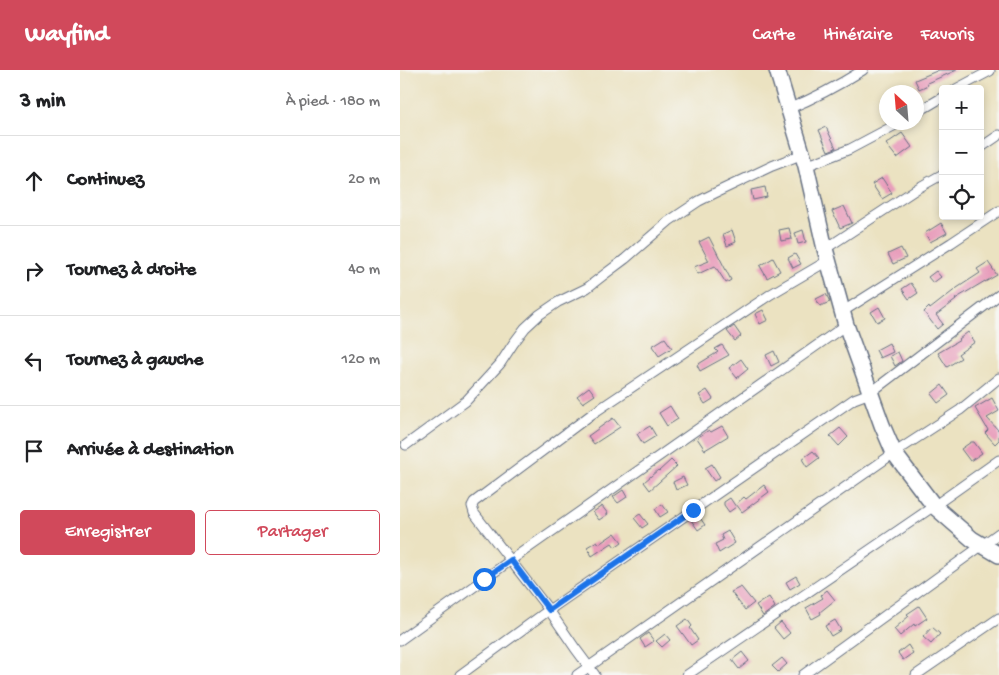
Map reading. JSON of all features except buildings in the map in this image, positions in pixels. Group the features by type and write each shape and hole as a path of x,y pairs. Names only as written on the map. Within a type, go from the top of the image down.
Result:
{"highway":[{"path":"777,70 805,160 844,319 870,393 894,453 934,506 972,539 999,555"}],"street":[{"path":"788,108 815,98 863,70"},
{"path":"963,85 990,70"},
{"path":"924,108 939,99"},
{"path":"406,445 466,401 500,364 525,328 539,315 558,302 587,288 625,259 669,221 699,201 715,192 805,160 850,149 886,130"},
{"path":"984,145 999,135"},
{"path":"596,675 474,512 472,506 474,502 592,414 771,294 918,188 941,175"},
{"path":"400,640 844,319 999,211"},
{"path":"460,675 549,610 846,405 870,393 999,295"},
{"path":"577,675 894,453 960,410 999,378"},
{"path":"686,675 999,460"},
{"path":"803,675 999,533"},
{"path":"916,675 999,618"}],"route":[{"path":"484,579 511,560 549,610 693,510"}]}
